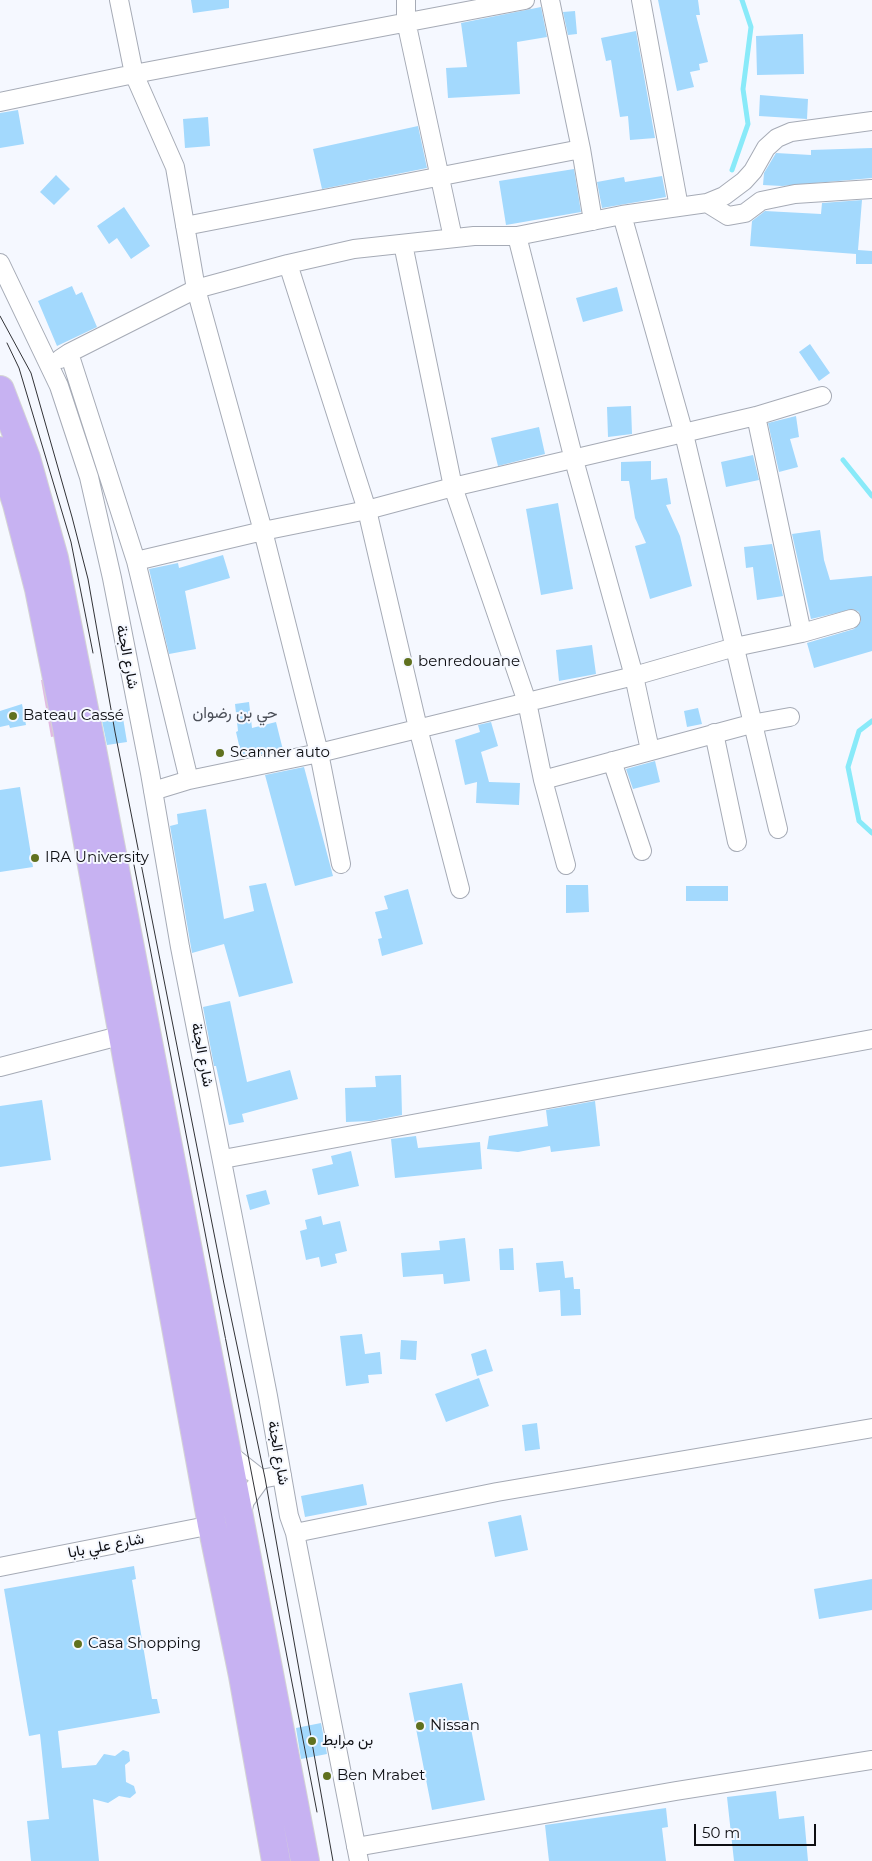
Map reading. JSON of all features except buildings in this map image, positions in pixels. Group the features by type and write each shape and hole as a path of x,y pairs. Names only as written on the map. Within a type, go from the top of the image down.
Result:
{"main road":[{"path":"0,390 26,458 54,558 228,1453 305,1861"},
{"path":"0,451 17,504 38,589 123,1035 212,1525 243,1676 276,1861"}],"street":[{"path":"118,0 134,74 175,167 196,289 264,531 319,753 341,864"},
{"path":"406,0 406,21 453,238"},
{"path":"0,102 406,21 525,0"},
{"path":"550,0 581,149 592,221"},
{"path":"640,0 679,207"},
{"path":"50,367 69,353 196,289 288,264 354,249 474,236 517,236 592,221 706,203 724,196 744,181 753,171 766,148 777,138 791,132 872,121"},
{"path":"185,226 581,149"},
{"path":"706,203 728,216 745,213 762,201 795,194 872,189"},
{"path":"622,216 684,434 735,647 751,724 778,829"},
{"path":"517,236 574,460 634,676 650,750"},
{"path":"403,244 453,487 527,702 543,780 566,865"},
{"name":"شارع الجنة","path":"0,262 59,386 89,477 112,578 153,791 180,947 223,1159 289,1516 295,1533 357,1854"},
{"path":"288,264 367,510 418,728 460,889"},
{"path":"69,353 136,561 189,780"},
{"path":"136,561 264,531 367,510 453,487 684,434 756,416 822,396"},
{"path":"756,416 802,633"},
{"path":"153,791 189,780 319,753 634,676 735,647 802,633 851,619"},
{"path":"543,780 751,724 790,717"},
{"path":"714,734 737,842"},
{"path":"612,761 642,851"},
{"path":"0,1067 123,1035"},
{"path":"223,1159 872,1039"},
{"path":"295,1533 497,1492 872,1428"},
{"path":"228,1453 261,1479"},
{"path":"240,1522 245,1501 261,1479 282,1475"},
{"name":"شارع علي بابا","path":"0,1567 212,1525"},
{"path":"357,1854 676,1791 872,1760"}],"shaded area":[{"path":"46,679 56,736 51,737 41,680"}],"waterway":[{"path":"732,170 748,124 743,89 751,27 742,0"},
{"path":"843,460 872,496"},
{"path":"872,721 859,731 848,767 859,821 872,833"}],"tram line":[{"path":"0,316 31,373 88,579 115,732 224,1284 265,1478 333,1861"},
{"path":"7,343 19,368 71,542 93,653"},
{"path":"134,865 317,1812"}],"place":[{"name":"benredouane","path":"408,662"},
{"name":"Bateau Cassé","path":"13,716"},
{"name":"Scanner auto","path":"220,753"},
{"name":"IRA University","path":"35,858"},
{"name":"Casa Shopping","path":"78,1644"},
{"name":"Nissan","path":"420,1726"},
{"name":"بن مرابط","path":"312,1741"},
{"name":"Ben Mrabet","path":"327,1776"}],"district":[{"name":"حي بن رضوان","path":"235,713"}]}
